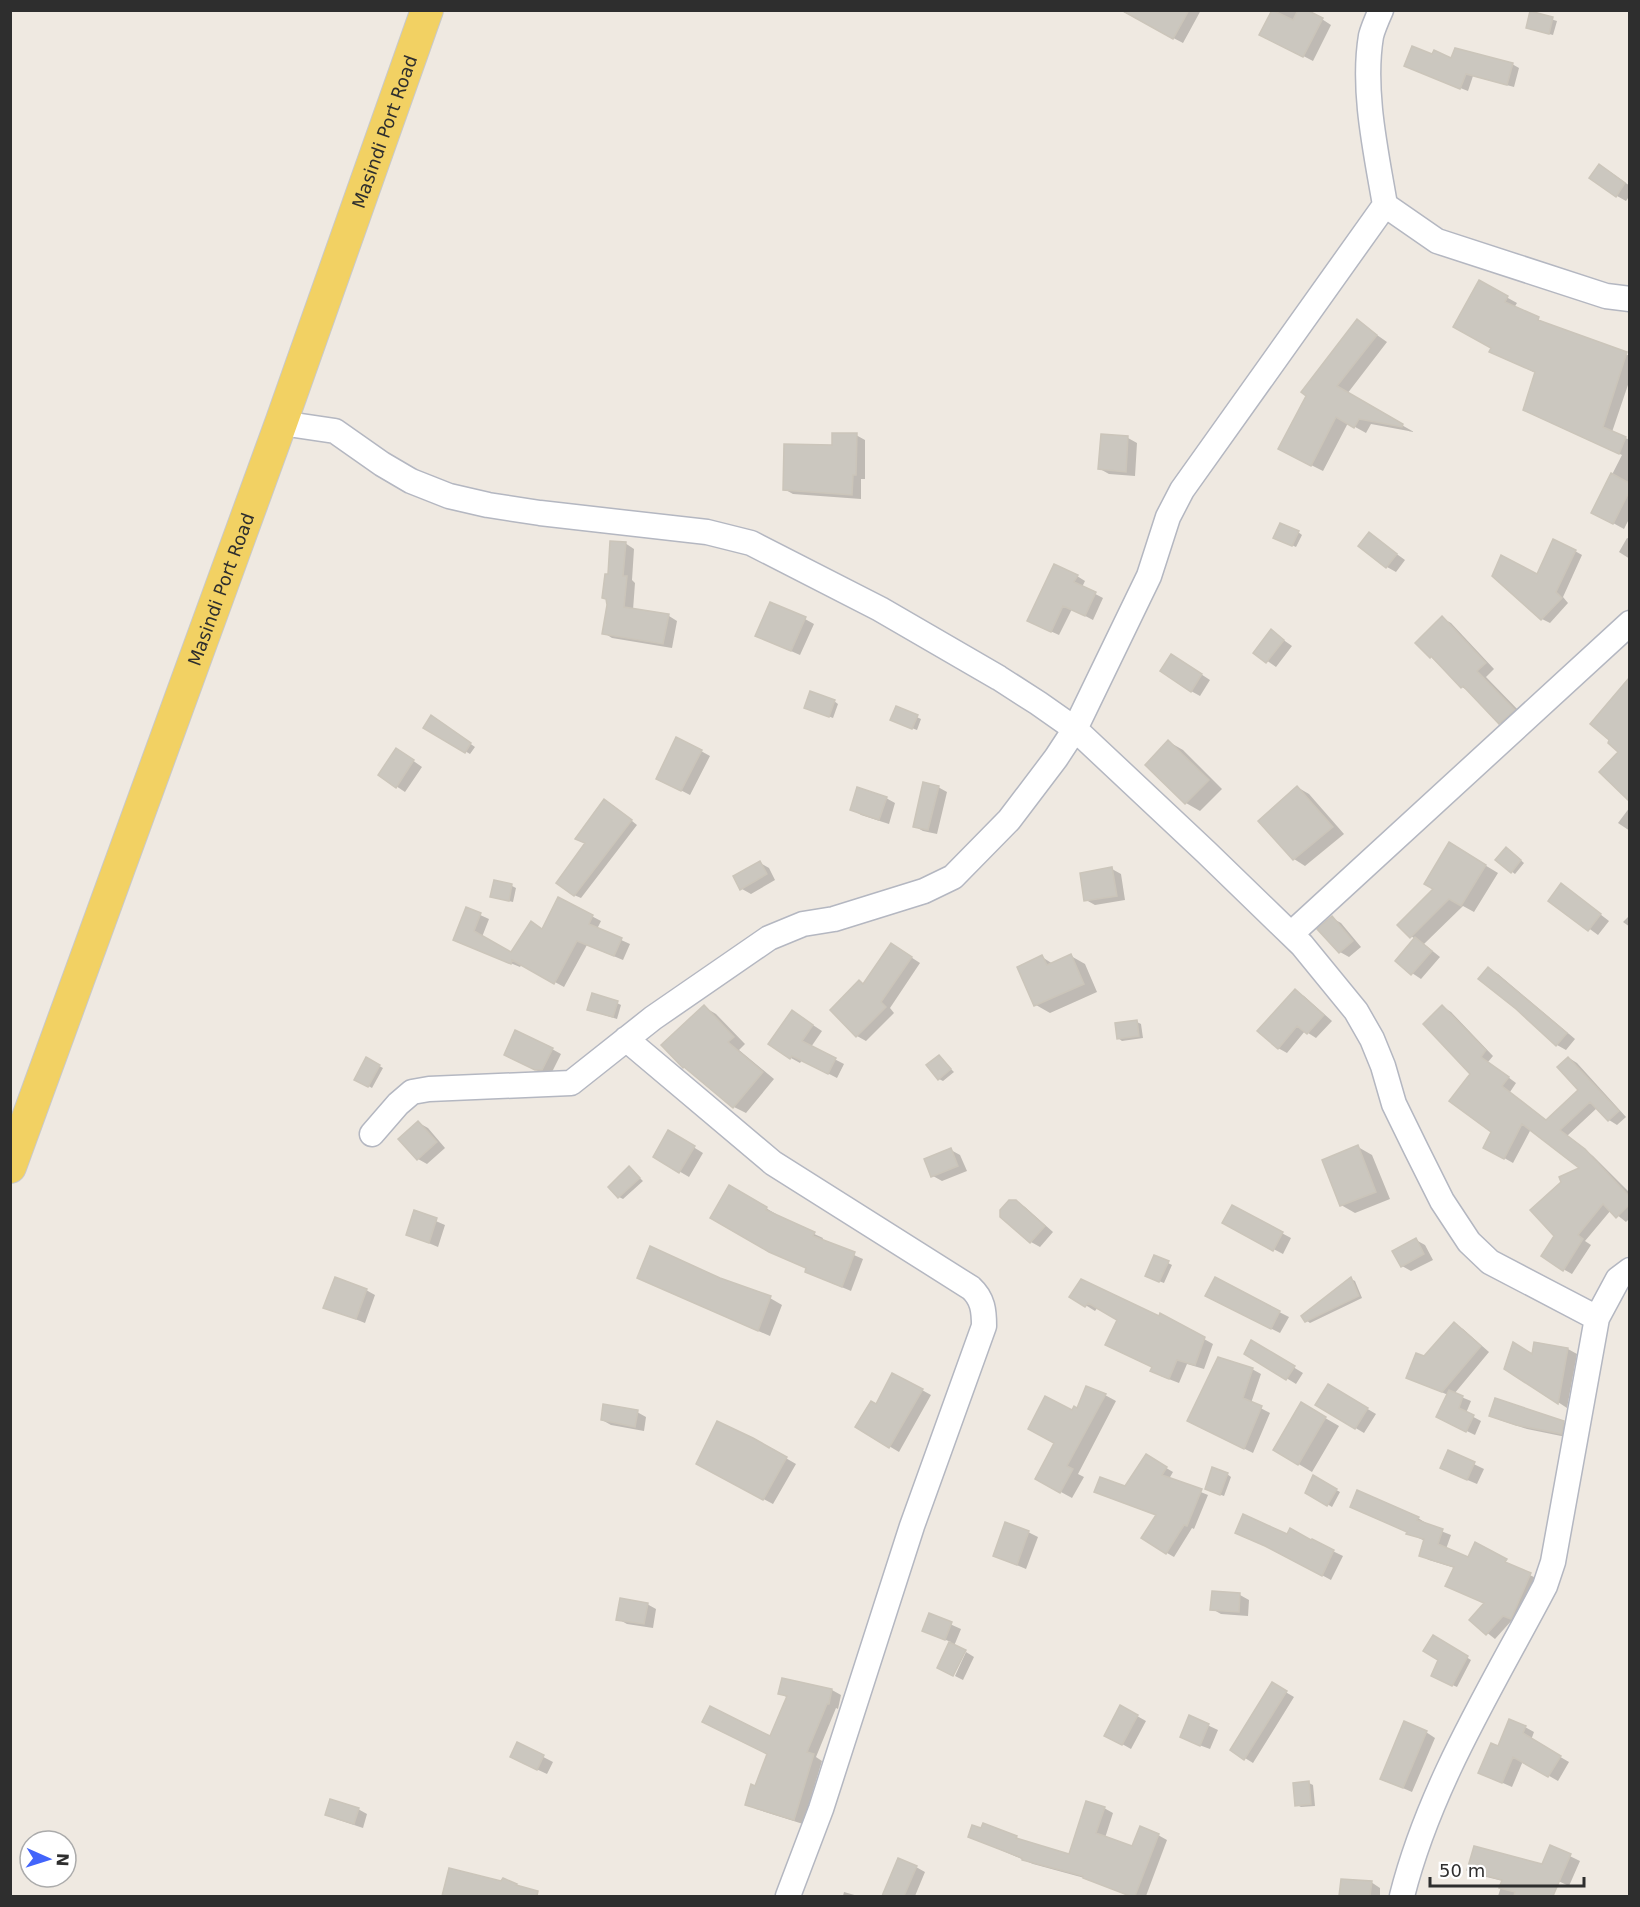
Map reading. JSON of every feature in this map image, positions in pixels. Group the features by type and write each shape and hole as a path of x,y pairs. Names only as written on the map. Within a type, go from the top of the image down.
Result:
{"main road":[{"name":"Masindi Port Road","path":"10,1167 281,423 427,10"}],"street":[{"path":"372,1134 398,1104 412,1092 571,1083 672,1004 769,938 803,924 834,919 924,891 953,877 1010,820 1056,758 1074,729 1149,576 1168,517 1182,490 1385,206 1368,90 1371,35 1381,10"},
{"path":"1385,206 1437,241 1606,296 1629,298"},
{"path":"281,423 335,431 401,475 449,496 540,513 707,532 751,543 880,609 999,678 1074,729 1291,934 1356,1011 1372,1039 1394,1104 1411,1140 1442,1201 1469,1242 1491,1262 1597,1318"},
{"path":"1291,934 1629,623"},
{"path":"626,1040 773,1163 971,1288 979,1295 984,1310 984,1326 912,1526 821,1809 788,1896"},
{"path":"1402,1896 1441,1782 1545,1586 1553,1562 1597,1318 1618,1279 1629,1269"}],"building":[{"path":"1121,10 1189,10 1173,39"},
{"path":"1272,10 1293,20 1298,10 1307,10 1323,18 1303,57 1259,35"},
{"path":"1530,11 1553,17 1549,34 1526,28"},
{"path":"1412,46 1432,54 1434,50 1451,58 1455,48 1513,63 1507,85 1466,74 1460,89 1404,66"},
{"path":"1599,164 1625,183 1616,197 1589,178"},
{"path":"1479,280 1508,296 1505,302 1539,317 1538,320 1627,352 1603,427 1626,437 1619,454 1523,410 1535,372 1489,352 1491,348 1453,327"},
{"path":"1357,319 1377,335 1337,386 1403,424 1402,427 1359,419 1354,428 1336,417 1311,466 1278,449 1306,396 1301,392"},
{"path":"832,433 857,433 856,475 853,475 852,495 783,490 784,444 832,445"},
{"path":"1101,434 1128,436 1126,472 1098,469"},
{"path":"1611,473 1629,483 1629,492 1613,524 1591,513"},
{"path":"1280,523 1299,531 1292,546 1273,538"},
{"path":"1369,532 1397,554 1386,568 1358,546"},
{"path":"1553,539 1576,550 1556,592 1562,598 1541,620 1492,576 1501,555 1537,574"},
{"path":"610,541 626,542 623,576 627,576 624,607 669,614 663,644 602,634 607,605 606,599 602,598 605,574 608,574"},
{"path":"1054,564 1078,575 1074,582 1096,592 1085,616 1063,606 1051,632 1027,621"},
{"path":"770,602 806,617 791,651 755,636"},
{"path":"1442,616 1486,663 1477,671 1515,710 1499,724 1463,686 1461,688 1431,656 1430,658 1415,643"},
{"path":"1271,629 1284,640 1266,663 1253,653"},
{"path":"1171,654 1202,674 1191,692 1160,671"},
{"path":"1629,678 1629,801 1599,772 1618,752 1608,743 1609,740 1590,724"},
{"path":"810,691 835,700 829,717 804,708"},
{"path":"896,706 918,715 912,729 890,720"},
{"path":"431,715 471,743 465,753 423,728"},
{"path":"676,737 702,750 681,791 656,779"},
{"path":"1168,740 1209,780 1185,804 1145,765"},
{"path":"396,748 414,760 396,788 378,775"},
{"path":"923,782 939,786 928,830 913,827"},
{"path":"1297,786 1333,827 1293,860 1258,821"},
{"path":"857,787 887,797 879,820 850,810"},
{"path":"604,799 632,820 574,896 556,883 585,843 575,839"},
{"path":"1449,842 1486,865 1461,906 1449,899 1410,938 1397,925 1433,889 1424,884"},
{"path":"1506,847 1521,860 1511,873 1495,860"},
{"path":"760,861 767,874 740,890 733,876"},
{"path":"1112,867 1117,896 1084,901 1080,873"},
{"path":"494,880 512,884 509,901 490,897"},
{"path":"1561,883 1601,914 1588,931 1548,901"},
{"path":"558,897 593,915 589,924 622,938 614,956 577,941 554,984 512,960 511,964 453,940 466,907 481,913 474,931 511,952 531,921 542,929"},
{"path":"1332,916 1353,941 1339,953 1317,929"},
{"path":"1415,937 1432,951 1411,975 1395,961"},
{"path":"891,943 912,957 881,1002 886,1007 856,1037 830,1010 859,980 863,984"},
{"path":"1071,954 1084,984 1034,1006 1017,967 1042,955 1047,965"},
{"path":"1488,967 1567,1033 1556,1046 1516,1009 1478,979"},
{"path":"1295,989 1324,1015 1307,1034 1297,1026 1278,1049 1257,1031"},
{"path":"592,993 618,1001 613,1017 587,1010"},
{"path":"704,1005 734,1037 728,1042 763,1072 733,1108 683,1068 661,1045"},
{"path":"1442,1005 1486,1050 1481,1057 1509,1077 1502,1086 1546,1120 1578,1090 1557,1067 1568,1057 1619,1111 1608,1121 1590,1102 1560,1130 1585,1149 1629,1196 1629,1205 1616,1218 1603,1204 1578,1235 1583,1239 1563,1271 1541,1256 1554,1236 1530,1210 1561,1182 1559,1177 1579,1168 1522,1124 1504,1159 1483,1148 1491,1132 1449,1101 1470,1074 1423,1024"},
{"path":"792,1010 813,1025 802,1041 836,1058 828,1074 792,1056 790,1059 768,1044"},
{"path":"1137,1020 1139,1036 1117,1039 1115,1023"},
{"path":"515,1030 553,1048 542,1070 535,1070 504,1055"},
{"path":"939,1055 951,1069 938,1080 926,1065"},
{"path":"366,1057 380,1065 368,1087 354,1080"},
{"path":"418,1121 437,1142 417,1160 398,1139"},
{"path":"668,1130 695,1146 679,1173 653,1157"},
{"path":"1358,1145 1376,1192 1340,1206 1322,1160"},
{"path":"951,1148 958,1166 931,1177 924,1159"},
{"path":"629,1166 640,1178 618,1198 608,1187"},
{"path":"729,1185 767,1207 766,1210 815,1232 813,1236 855,1252 842,1287 805,1272 806,1268 769,1252 710,1218"},
{"path":"1009,1200 1016,1200 1045,1226 1030,1243 1000,1217 1000,1210"},
{"path":"1232,1205 1283,1232 1273,1251 1222,1223"},
{"path":"414,1210 437,1218 429,1243 406,1235"},
{"path":"1416,1238 1424,1254 1401,1267 1392,1251"},
{"path":"650,1246 720,1278 771,1296 758,1331 637,1278"},
{"path":"1154,1255 1169,1261 1159,1282 1145,1276"},
{"path":"335,1277 367,1289 356,1319 323,1308"},
{"path":"1215,1277 1280,1311 1271,1329 1205,1296"},
{"path":"1351,1277 1359,1296 1305,1322 1301,1316"},
{"path":"1081,1279 1159,1316 1160,1313 1205,1337 1195,1365 1177,1360 1169,1379 1150,1371 1152,1367 1105,1345 1117,1320 1088,1303 1085,1307 1069,1297"},
{"path":"1454,1322 1481,1346 1442,1392 1406,1378 1416,1353 1424,1356"},
{"path":"1251,1340 1295,1366 1286,1380 1244,1354"},
{"path":"1513,1342 1532,1354 1534,1342 1568,1348 1558,1404 1504,1369"},
{"path":"1218,1357 1253,1368 1243,1398 1262,1406 1244,1449 1187,1421"},
{"path":"892,1373 923,1389 889,1448 855,1427 871,1401 876,1404"},
{"path":"1328,1384 1368,1408 1355,1429 1315,1405"},
{"path":"1086,1386 1106,1394 1067,1466 1073,1469 1060,1493 1035,1479 1054,1443 1028,1429 1045,1396 1072,1410 1074,1406 1077,1408"},
{"path":"1449,1390 1463,1396 1459,1408 1474,1415 1466,1432 1436,1417"},
{"path":"1495,1398 1564,1421 1562,1434 1516,1425 1489,1416"},
{"path":"1301,1402 1326,1417 1298,1465 1273,1450"},
{"path":"603,1404 638,1410 635,1427 601,1420"},
{"path":"717,1421 787,1457 763,1500 696,1464"},
{"path":"1448,1450 1475,1462 1467,1480 1440,1468"},
{"path":"1146,1454 1167,1467 1162,1475 1202,1489 1187,1526 1184,1525 1166,1554 1141,1538 1156,1515 1094,1492 1100,1477 1125,1486"},
{"path":"1212,1467 1228,1473 1220,1495 1205,1489"},
{"path":"1313,1475 1337,1489 1327,1506 1305,1493"},
{"path":"1357,1490 1419,1517 1417,1520 1443,1529 1438,1544 1468,1557 1475,1542 1507,1559 1505,1562 1531,1573 1511,1619 1503,1616 1486,1635 1469,1620 1484,1603 1445,1586 1454,1567 1419,1556 1424,1539 1406,1534 1407,1532 1350,1507"},
{"path":"1243,1514 1287,1534 1290,1528 1334,1550 1322,1576 1235,1533"},
{"path":"1005,1522 1029,1531 1017,1565 993,1556"},
{"path":"1212,1591 1240,1593 1239,1612 1210,1610"},
{"path":"620,1598 648,1603 644,1624 616,1620"},
{"path":"929,1613 952,1622 945,1640 922,1631"},
{"path":"1433,1635 1468,1656 1452,1686 1431,1676 1438,1660 1423,1651"},
{"path":"949,1642 966,1650 953,1676 937,1668"},
{"path":"782,1678 832,1689 829,1704 827,1704 807,1752 814,1754 794,1820 745,1805 751,1784 755,1786 767,1754 702,1722 710,1706 770,1736 787,1696 778,1694"},
{"path":"1272,1682 1287,1691 1244,1760 1230,1750"},
{"path":"1120,1705 1138,1715 1122,1745 1104,1736"},
{"path":"1189,1715 1209,1724 1200,1746 1180,1737"},
{"path":"1509,1719 1526,1726 1523,1733 1561,1756 1548,1777 1513,1757 1502,1783 1478,1773 1491,1743 1498,1746"},
{"path":"1404,1721 1427,1731 1403,1788 1380,1779"},
{"path":"517,1742 544,1755 537,1770 510,1757"},
{"path":"1309,1781 1311,1804 1295,1806 1293,1783"},
{"path":"330,1799 359,1808 354,1824 325,1815"},
{"path":"1086,1801 1105,1807 1096,1833 1132,1846 1140,1826 1159,1834 1135,1896 1083,1878 1083,1876 1022,1860 1022,1858 968,1837 972,1825 981,1828 983,1823 1017,1836 1016,1838 1069,1854"},
{"path":"1550,1845 1571,1854 1553,1896 1514,1896 1515,1892 1499,1888 1502,1880 1467,1870 1474,1846 1542,1864"},
{"path":"898,1858 917,1866 904,1896 882,1896"},
{"path":"449,1868 501,1881 503,1878 516,1885 538,1891 537,1896 442,1896"},
{"path":"1341,1879 1372,1881 1370,1896 1339,1896"}]}
